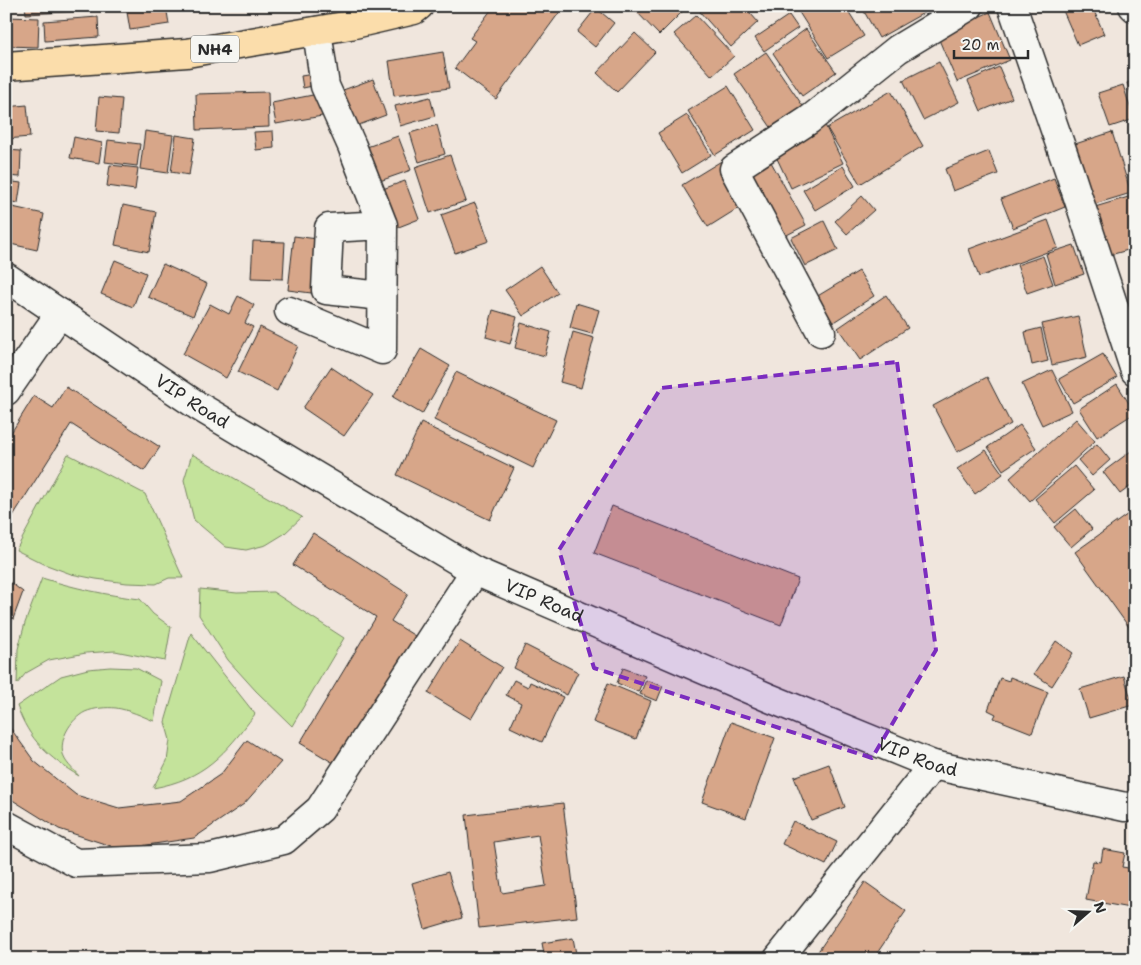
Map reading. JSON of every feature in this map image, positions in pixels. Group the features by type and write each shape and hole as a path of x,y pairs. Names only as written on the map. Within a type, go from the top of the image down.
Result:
{"highway":[{"name":"NH4","path":"6,66 187,53 350,25 414,10 419,6"}],"street":[{"path":"821,332 734,169 809,120 898,49 970,6"},
{"path":"1012,6 1070,170 1135,371"},
{"path":"288,311 382,350 383,225 352,146 325,86 317,31"},
{"path":"382,296 326,290 328,228 383,225"},
{"name":"VIP Road","path":"6,277 198,406 475,571 767,697 933,764 1126,806 1135,806"},
{"path":"6,391 60,313"},
{"path":"6,825 76,863 210,858 284,840 320,809 475,571"},
{"path":"778,959 933,764"}],"highlighted area":[{"path":"897,362 936,650 872,758 594,668 559,550 661,388"}],"green space":[{"path":"68,454 145,494 183,578 169,578 156,584 96,579 71,574 44,564 16,550"},
{"path":"192,454 302,517 284,534 266,545 246,550 226,547 194,520 184,480"},
{"path":"42,578 90,591 140,599 153,614 171,627 165,661 115,651 86,653 49,660 26,673 17,684 18,649 25,623"},
{"path":"200,589 237,593 273,592 344,638 292,726 228,660 199,615"},
{"path":"191,633 255,714 234,741 212,763 186,778 153,788 167,761 170,740 165,722"},
{"path":"110,667 136,668 161,681 154,721 131,712 112,708 100,708 80,715 67,730 62,748 65,760 79,776 58,762 41,747 28,729 17,706 61,676 88,669"}],"building":[{"path":"25,6 105,6 105,10 26,14"},
{"path":"126,6 166,6 169,24 130,30"},
{"path":"494,6 564,6 496,99 455,68 475,41 470,38"},
{"path":"636,6 688,6 659,35 634,9"},
{"path":"706,6 744,6 758,22 731,47 700,12"},
{"path":"795,6 845,6 864,36 828,58"},
{"path":"861,6 926,6 929,10 879,38"},
{"path":"1061,6 1092,6 1104,34 1078,45"},
{"path":"596,8 614,23 595,47 577,32"},
{"path":"990,12 1010,60 957,82 937,35"},
{"path":"696,15 734,56 712,76 674,34"},
{"path":"789,15 798,28 764,51 755,38"},
{"path":"6,17 39,18 38,47 6,46"},
{"path":"98,17 99,37 45,41 44,21"},
{"path":"806,29 836,72 802,96 773,53"},
{"path":"635,33 655,52 617,92 597,73"},
{"path":"443,52 449,88 394,96 389,61"},
{"path":"766,52 807,112 775,133 734,74"},
{"path":"939,62 959,102 923,120 903,80"},
{"path":"999,67 1012,98 981,111 968,81"},
{"path":"320,73 322,84 303,88 301,76"},
{"path":"373,79 386,115 348,129 335,93"},
{"path":"1135,80 1135,103 1127,83"},
{"path":"1123,85 1134,119 1110,127 1098,93"},
{"path":"728,86 755,130 715,155 688,111"},
{"path":"891,91 923,146 860,184 827,128"},
{"path":"268,92 269,127 197,130 196,94"},
{"path":"323,93 328,115 276,124 272,103"},
{"path":"99,97 122,99 119,133 96,131"},
{"path":"430,97 435,116 400,126 395,106"},
{"path":"27,105 30,137 6,139 6,107"},
{"path":"687,115 711,155 682,173 658,133"},
{"path":"437,125 445,154 419,162 410,133"},
{"path":"825,125 843,163 791,188 773,150"},
{"path":"145,131 173,135 168,173 140,169"},
{"path":"273,131 274,148 256,150 254,132"},
{"path":"1112,132 1131,193 1085,207 1066,147"},
{"path":"176,135 195,138 189,175 171,172"},
{"path":"398,136 411,170 377,182 364,148"},
{"path":"74,137 102,143 99,163 70,158"},
{"path":"108,140 140,144 137,166 105,162"},
{"path":"6,150 21,151 20,177 6,176"},
{"path":"989,151 998,174 953,191 945,169"},
{"path":"450,155 466,201 430,213 415,167"},
{"path":"723,160 748,202 708,227 682,185"},
{"path":"771,162 806,225 783,237 748,175"},
{"path":"110,165 138,168 135,190 107,186"},
{"path":"843,166 855,186 815,210 803,190"},
{"path":"1054,178 1065,207 1013,228 1001,199"},
{"path":"6,181 21,183 18,203 6,201"},
{"path":"405,181 419,219 391,230 377,191"},
{"path":"1135,195 1135,248 1110,255 1095,207"},
{"path":"862,196 874,210 847,234 835,221"},
{"path":"475,203 489,241 455,253 441,215"},
{"path":"123,205 156,212 149,252 115,245"},
{"path":"8,206 44,214 37,250 6,243 6,214"},
{"path":"1048,220 1058,248 979,277 969,249"},
{"path":"824,221 838,250 805,266 791,238"},
{"path":"294,236 325,240 319,294 288,290"},
{"path":"253,241 285,242 283,279 251,278"},
{"path":"1074,245 1084,274 1055,284 1046,254"},
{"path":"1043,256 1053,284 1027,293 1017,265"},
{"path":"115,260 146,273 133,307 101,294"},
{"path":"163,264 207,284 193,316 148,297"},
{"path":"540,266 558,293 523,316 505,290"},
{"path":"859,271 874,296 832,323 816,297"},
{"path":"886,295 908,328 860,360 838,328"},
{"path":"238,296 254,305 245,323 253,327 226,378 183,354 210,304 229,314"},
{"path":"576,303 599,310 592,334 570,328"},
{"path":"493,310 517,317 510,344 486,337"},
{"path":"1078,316 1087,357 1052,365 1042,324"},
{"path":"521,323 551,332 545,356 515,348"},
{"path":"260,327 298,346 277,391 238,372"},
{"path":"1041,328 1048,361 1032,365 1025,332"},
{"path":"573,332 594,338 581,388 560,382"},
{"path":"421,349 450,366 422,414 393,397"},
{"path":"1103,354 1117,378 1073,403 1059,379"},
{"path":"331,367 373,395 344,436 303,408"},
{"path":"1052,370 1072,411 1042,425 1022,384"},
{"path":"456,372 556,420 533,468 434,420"},
{"path":"987,377 1011,424 957,452 933,406"},
{"path":"1117,384 1135,413 1097,437 1079,409"},
{"path":"66,387 160,447 144,471 71,424 6,527 6,441 34,396 53,408"},
{"path":"1076,419 1095,441 1030,501 1010,478"},
{"path":"421,423 514,468 490,520 397,475"},
{"path":"1020,425 1036,448 1003,470 988,447"},
{"path":"1097,444 1110,460 1092,476 1078,460"},
{"path":"1135,448 1135,483 1120,494 1103,472"},
{"path":"986,450 1003,474 975,494 957,469"},
{"path":"1074,466 1094,490 1055,523 1035,499"},
{"path":"612,506 798,579 781,625 594,553"},
{"path":"1076,509 1092,529 1071,547 1054,527"},
{"path":"1135,509 1135,628 1131,630 1075,552"},
{"path":"313,533 408,594 391,621 415,636 337,765 300,743 376,617 293,565"},
{"path":"6,579 23,592 6,638"},
{"path":"460,641 502,667 471,719 428,693"},
{"path":"1056,641 1073,653 1052,686 1034,674"},
{"path":"525,645 578,672 567,695 514,668"},
{"path":"623,668 645,676 638,692 617,683"},
{"path":"1124,676 1133,705 1089,718 1080,689"},
{"path":"1010,677 1048,692 1032,733 994,718 996,714 988,710 1000,678 1009,681"},
{"path":"514,680 528,687 530,682 563,697 542,742 510,727 521,703 506,695"},
{"path":"646,680 663,686 657,701 640,694"},
{"path":"608,683 651,701 636,739 593,722"},
{"path":"6,722 34,761 76,795 119,808 181,801 221,774 247,740 281,762 244,804 194,838 120,849 59,829 6,796"},
{"path":"731,722 775,738 746,818 702,802"},
{"path":"829,764 845,807 811,820 794,777"},
{"path":"563,803 577,917 479,928 466,815","holes":["538,835 546,886 502,893 494,842"]},
{"path":"793,821 837,842 826,865 782,844"},
{"path":"1103,849 1125,853 1122,867 1135,869 1135,909 1086,900 1093,861 1101,862"},
{"path":"448,872 462,918 425,929 412,883"},
{"path":"865,882 906,911 873,959 813,959"},
{"path":"573,938 577,959 545,959 542,943"}]}
